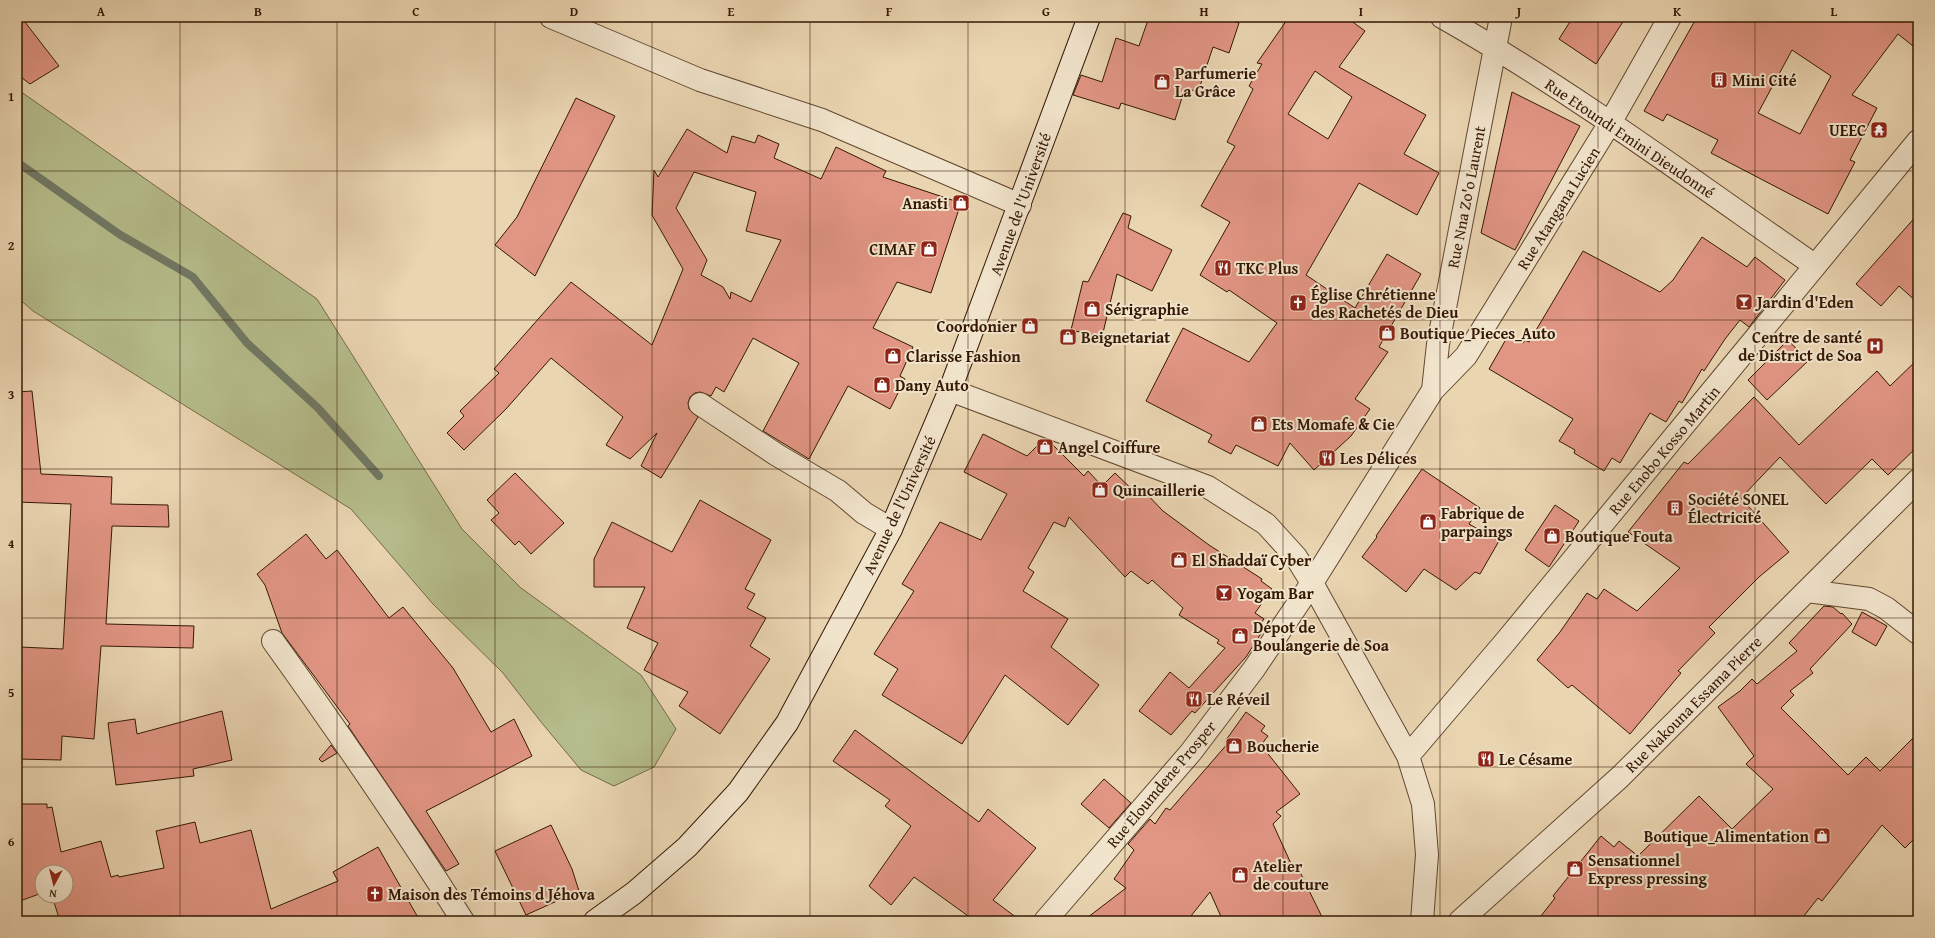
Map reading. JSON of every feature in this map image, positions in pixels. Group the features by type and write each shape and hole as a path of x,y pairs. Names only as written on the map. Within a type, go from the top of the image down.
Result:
{"street":[{"path":"551,17 700,80 822,120 1020,205"},
{"name":"Avenue de l'Université","path":"594,921 634,893 687,847 738,792 787,724 891,529 950,390 1089,17"},
{"name":"Rue Etoundi Emini Dieudonné","path":"1442,17 1494,46 1610,123 1814,265"},
{"name":"Rue Nna Zo'o Laurent","path":"1312,583 1433,390 1438,344 1494,46 1501,17"},
{"name":"Rue Atangana Lucien","path":"1433,390 1466,356 1610,123 1670,17"},
{"name":"Rue Enobo Kosso Martin","path":"1408,756 1511,635 1785,304 1814,265 1918,141"},
{"path":"950,390 1208,487 1266,524 1296,557 1408,756 1423,804 1427,855 1422,921"},
{"path":"700,404 777,455 838,491 864,513 891,529"},
{"name":"Rue Nakouna Essama Pierre","path":"1460,921 1620,777 1918,480"},
{"name":"Rue Eloumdene Prosper","path":"1045,921 1191,752 1254,669 1312,583"},
{"path":"1807,591 1869,599 1886,608 1918,633"},
{"path":"273,641 336,728 422,855 463,921"}],"green space":[{"path":"17,89 317,299 462,529 521,588 641,675 676,729 654,767 614,786 581,770 503,673 433,604 351,509 33,311 17,297"}],"building":[{"path":"17,17 21,17 59,66 30,84 17,74"},
{"path":"1149,17 1223,17 1239,23 1229,53 1213,47 1198,92 1185,88 1175,120 1121,103 1119,109 1073,95 1081,75 1102,82 1116,38 1139,46"},
{"path":"1289,17 1346,17 1365,31 1339,67 1426,115 1404,154 1439,173 1417,215 1359,183 1306,275 1355,308 1387,254 1421,274 1379,347 1388,352 1355,399 1370,409 1351,436 1314,470 1290,443 1278,466 1236,445 1231,454 1208,442 1212,435 1146,401 1183,328 1249,362 1277,323 1229,290 1227,292 1200,275 1230,222 1201,206 1235,146 1227,142 1253,89 1249,86 1262,64 1257,63","holes":["1315,71 1352,97 1328,139 1288,114"]},
{"path":"1573,17 1626,17 1596,64 1559,39"},
{"path":"1697,17 1918,17 1918,50 1898,34 1852,95 1877,108 1850,160 1855,162 1828,214 1711,153 1718,140 1667,114 1663,121 1644,111","holes":["1792,50 1831,76 1800,134 1758,113"]},
{"path":"1512,92 1580,126 1515,250 1481,233"},
{"path":"576,98 615,116 535,276 495,245 517,217"},
{"path":"687,129 727,153 732,136 755,143 758,135 779,144 774,158 821,179 836,147 886,171 883,177 961,203 931,293 897,282 873,328 913,347 900,376 905,379 890,409 848,386 809,459 763,431 799,363 753,338 724,392 716,387 711,396 700,392 695,393 690,397 688,403 689,409 698,417 661,478 641,466 657,433 630,459 606,445 623,417 551,358 506,409 464,450 447,433 464,416 460,411 499,373 494,369 571,282 652,345 683,269 652,215 654,170 658,177","holes":["694,172 756,192 746,231 781,240 751,302 731,292 730,299 723,287 701,275 707,260 676,208"]},
{"path":"1123,213 1131,216 1128,228 1172,250 1152,291 1117,274 1102,337 1071,330 1083,281 1088,282"},
{"path":"1918,214 1918,303 1899,286 1881,306 1856,284"},
{"path":"1702,237 1747,267 1755,257 1785,280 1749,327 1740,320 1725,339 1704,371 1702,369 1682,403 1679,401 1666,422 1650,413 1620,463 1612,458 1604,471 1574,453 1575,450 1559,441 1573,419 1489,369 1509,334 1523,343 1525,340 1529,342 1583,251 1660,292 1673,280"},
{"path":"1788,340 1808,361 1767,400 1748,380"},
{"path":"1918,359 1918,446 1888,475 1872,459 1826,504 1780,457 1741,498 1789,552 1759,577 1709,627 1715,633 1678,671 1681,673 1630,734 1572,685 1568,688 1537,660 1560,632 1587,593 1597,599 1604,589 1637,611 1680,568 1628,532 1684,462 1688,464 1754,397 1799,445 1877,371 1890,386"},
{"path":"32,391 41,474 112,477 111,504 168,505 169,527 112,526 106,624 194,626 193,648 101,646 94,739 62,736 61,760 17,759 17,670 19,670 20,647 63,649 71,504 17,502 17,392"},
{"path":"983,434 1027,456 1044,439 1049,441 1084,476 1088,471 1102,486 1115,473 1138,495 1143,490 1163,511 1209,545 1262,579 1261,581 1272,589 1255,613 1264,619 1259,626 1264,629 1246,657 1195,713 1192,711 1171,735 1139,711 1170,672 1189,688 1225,648 1217,643 1219,640 1179,615 1183,608 1152,580 1148,584 1131,571 1125,577 1069,517 1065,527 1054,522 1028,568 1034,572 1023,591 1068,619 1051,647 1099,685 1068,725 1005,675 962,744 882,695 898,669 874,654 914,591 902,584 940,522 981,540 1007,494 964,472"},
{"name":"Fabrique de parpaings","path":"1422,469 1480,508 1469,524 1499,541 1480,574 1475,572 1456,590 1424,569 1406,592 1362,557"},
{"path":"515,473 564,523 531,554 519,541 515,545 491,520 499,513 487,500"},
{"path":"700,500 771,540 745,589 755,594 747,608 766,618 750,646 770,659 720,734 679,706 688,692 644,670 658,643 627,628 645,587 594,587 594,559 612,522 672,552"},
{"name":"Boutique Fouta","path":"1555,505 1579,521 1549,567 1525,550"},
{"path":"306,534 326,559 337,550 389,618 403,607 453,668 491,732 514,719 532,756 426,811 459,864 446,871 348,726 350,724 282,633 265,585 257,574"},
{"path":"1824,606 1833,607 1841,614 1842,613 1852,624 1810,669 1813,673 1790,691 1794,695 1781,708 1848,775 1866,757 1880,771 1918,733 1918,835 1905,848 1882,825 1822,901 1818,898 1800,921 1537,921 1555,898 1553,896 1601,836 1614,847 1619,841 1638,856 1699,796 1732,829 1773,789 1746,764 1754,756 1718,707 1740,691 1752,679 1757,684 1797,651 1789,643"},
{"path":"1862,612 1887,626 1876,646 1852,632"},
{"path":"222,711 232,760 193,769 194,776 116,785 108,723 135,719 137,734"},
{"path":"1246,712 1265,726 1261,731 1268,736 1261,745 1300,794 1276,812 1281,816 1273,824 1293,868 1297,866 1324,921 1223,921 1210,892 1187,921 1083,921 1126,888 1114,879 1134,850 1128,844 1150,819 1155,824 1166,808 1170,810 1229,742 1226,740"},
{"path":"855,730 979,822 988,809 1036,848 993,900 1021,921 975,921 914,877 891,905 869,886 911,826 885,806 890,800 833,761"},
{"path":"331,745 337,753 322,762 319,759"},
{"path":"1104,779 1131,803 1109,828 1081,804"},
{"path":"17,804 47,804 47,808 52,807 61,852 101,841 111,877 118,875 119,877 164,868 156,831 195,822 200,843 251,830 271,909 338,881 333,872 378,847 420,921 60,921 55,904 74,904 74,864 34,864 34,896 17,902"},
{"path":"551,825 572,869 579,891 526,915 495,851"}],"waterway":[{"path":"17,162 119,234 193,277 247,343 318,408 379,476"}],"place":[{"name":"Mini Cité","path":"1719,80"},
{"name":"Parfumerie La Grâce","path":"1162,82"},
{"name":"UEEC","path":"1879,130"},
{"name":"Anasti","path":"961,203"},
{"name":"CIMAF","path":"929,249"},
{"name":"TKC Plus","path":"1223,268"},
{"name":"Jardin d'Eden","path":"1744,302"},
{"name":"Église Chrétienne des Rachetés de Dieu","path":"1298,303"},
{"name":"Sérigraphie","path":"1092,309"},
{"name":"Coordonier","path":"1030,326"},
{"name":"Boutique_Pieces_Auto","path":"1387,333"},
{"name":"Beignetariat","path":"1068,337"},
{"name":"Centre de santé de District de Soa","path":"1875,346"},
{"name":"Clarisse Fashion","path":"893,356"},
{"name":"Dany Auto","path":"882,385"},
{"name":"Ets Momafe & Cie","path":"1259,424"},
{"name":"Angel Coiffure","path":"1045,447"},
{"name":"Les Délices","path":"1327,458"},
{"name":"Quincaillerie","path":"1100,490"},
{"name":"Société SONEL Électricité","path":"1675,508"},
{"name":"Fabrique de parpaings","path":"1428,522"},
{"name":"Boutique Fouta","path":"1552,536"},
{"name":"El Shaddaï Cyber","path":"1179,560"},
{"name":"Yogam Bar","path":"1224,593"},
{"name":"Dépot de Boulangerie de Soa","path":"1240,636"},
{"name":"Le Réveil","path":"1194,699"},
{"name":"Boucherie","path":"1234,746"},
{"name":"Le Césame","path":"1486,759"},
{"name":"Boutique_Alimentation","path":"1822,836"},
{"name":"Sensationnel Express pressing","path":"1575,869"},
{"name":"Atelier de couture","path":"1240,875"},
{"name":"Maison des Témoins d Jéhova","path":"375,894"}]}
